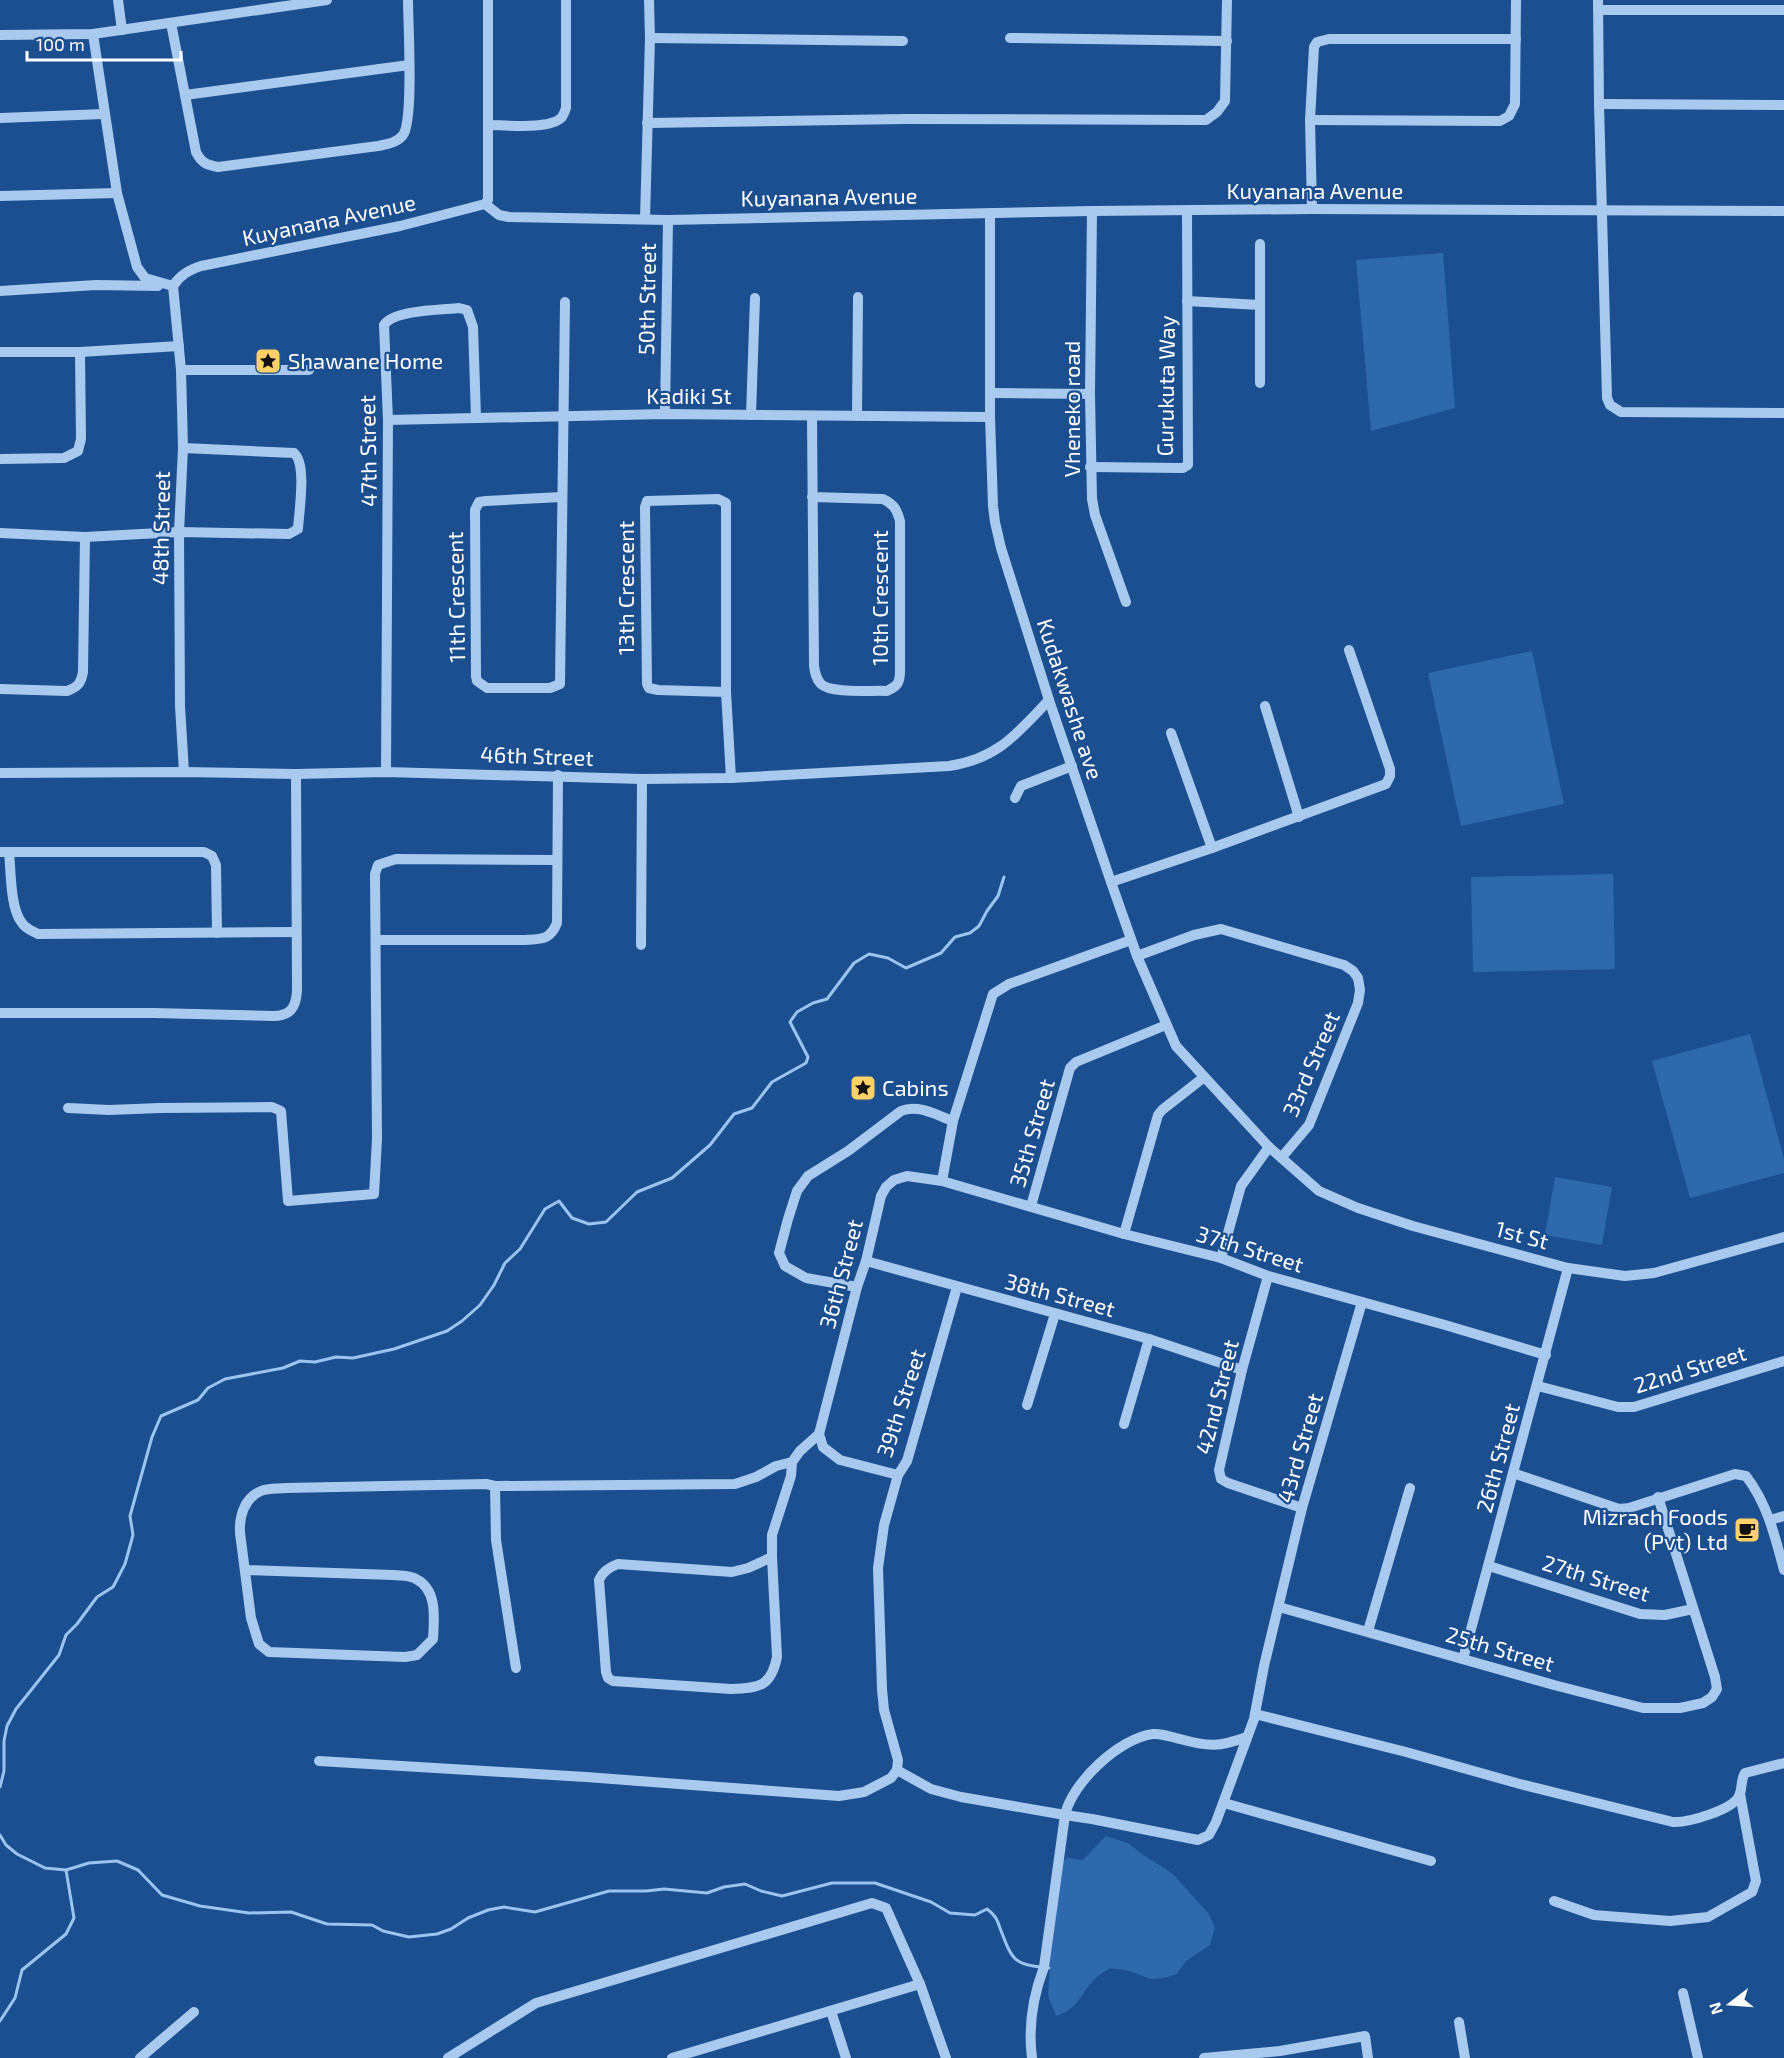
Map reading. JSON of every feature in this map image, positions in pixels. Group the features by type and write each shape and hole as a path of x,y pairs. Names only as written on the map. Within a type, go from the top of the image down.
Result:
{"street":[{"path":"118,0 122,30"},
{"path":"0,35 93,34 327,0"},
{"path":"171,23 196,152 200,160 218,167 378,146 398,141 405,133 408,123 408,0"},
{"path":"485,204 488,200 488,0"},
{"path":"489,124 542,125 561,118 566,108 566,0"},
{"path":"645,219 649,0"},
{"path":"647,123 906,119 1206,120 1217,112 1225,101 1227,0"},
{"path":"1310,120 1500,121 1509,116 1515,105 1516,0"},
{"path":"1784,10 1598,5 1601,210 1607,398 1610,405 1622,412 1784,413"},
{"path":"93,34 117,193 137,267 145,278 173,286"},
{"path":"650,38 903,41"},
{"path":"1010,38 1227,41"},
{"path":"1311,209 1310,120 1314,47 1322,40 1516,39"},
{"path":"185,95 409,65"},
{"path":"1599,104 1784,105"},
{"path":"0,118 104,114"},
{"path":"0,196 117,193"},
{"name":"Kuyanana Avenue","path":"173,286 178,278 189,270 201,266 400,226 485,204 499,214 509,217 668,220 1311,209 1784,211"},
{"name":"Vheneko road","path":"1092,211 1090,467 1095,515 1126,603"},
{"name":"Gurukuta Way","path":"1090,467 1183,468 1188,465 1187,211"},
{"name":"Kudakwashe ave","path":"990,213 990,417 993,507 1001,548 1049,700 1131,940 1166,1025 1176,1046 1269,1148"},
{"name":"50th Street","path":"665,414 668,220"},
{"path":"1260,244 1260,383"},
{"path":"0,291 96,285 173,286"},
{"name":"48th Street","path":"173,286 181,370 183,448 179,532 180,706 184,772"},
{"path":"857,416 858,297"},
{"path":"751,415 755,298"},
{"path":"1187,301 1260,305"},
{"name":"11th Crescent","path":"561,497 479,502 475,510 476,676 477,681 487,688 550,688 560,684 565,302"},
{"name":"47th Street","path":"386,772 388,420 384,325 392,317 459,308 467,310 473,327 476,417"},
{"path":"0,352 80,352 179,346"},
{"path":"0,459 64,458 78,451 81,439 80,352"},
{"path":"181,370 309,370"},
{"path":"991,393 1090,394"},
{"name":"Kadiki St","path":"388,420 665,414 990,417"},
{"name":"10th Crescent","path":"812,497 883,499 893,504 898,513 900,521 900,682 896,687 887,691 830,689 822,685 816,677 812,497 813,417"},
{"path":"0,532 86,537 179,532 294,533 298,529 301,492 300,457 294,453 183,448"},
{"name":"13th Crescent","path":"726,692 658,690 649,688 647,684 645,507 647,501 718,499 726,503 726,692 730,778"},
{"path":"0,689 67,691 75,688 81,682 86,537"},
{"path":"1111,882 1299,817 1386,784 1390,776 1390,769 1349,650"},
{"name":"46th Street","path":"0,773 386,772 730,778 949,766 972,762 986,756 1018,733 1049,700"},
{"path":"1265,706 1299,817"},
{"path":"1171,733 1212,848"},
{"path":"1015,798 1021,786 1071,766"},
{"path":"0,1013 282,1016 291,1011 296,1002 296,774"},
{"path":"376,940 525,940 546,938 553,932 556,922 558,775"},
{"path":"641,945 642,778"},
{"path":"217,933 216,865 212,856 204,852 5,852 16,912 20,922 38,934 217,933 296,932"},
{"path":"69,1108 109,1110 272,1107 281,1111 288,1201 374,1194 377,1139 375,874 378,866 396,859 556,860"},
{"name":"33rd Street","path":"1137,956 1194,934 1221,929 1344,965 1353,971 1358,978 1360,990 1358,1003 1309,1125 1282,1157"},
{"path":"942,1181 953,1121 993,994 1009,984 1131,940"},
{"name":"35th Street","path":"1031,1206 1070,1068 1076,1062 1166,1025"},
{"path":"1124,1234 1158,1115 1203,1078"},
{"path":"857,1287 806,1278 785,1266 779,1253 797,1191 808,1176 848,1151 901,1111 910,1107 953,1121"},
{"path":"1221,1258 1241,1186 1269,1148"},
{"name":"1st St","path":"1269,1148 1319,1191 1358,1208 1413,1226 1568,1268 1610,1275 1639,1275 1784,1238"},
{"name":"36th Street","path":"819,1434 857,1287 867,1262 881,1196 894,1180 907,1176 942,1181"},
{"name":"37th Street","path":"942,1181 1124,1234 1221,1258 1268,1276 1546,1355"},
{"name":"38th Street","path":"867,1262 1149,1339 1242,1370"},
{"name":"26th Street","path":"1463,1659 1568,1268"},
{"name":"42nd Street","path":"1268,1276 1242,1370 1220,1470 1221,1479 1235,1486 1302,1508"},
{"name":"39th Street","path":"819,1434 823,1447 840,1460 898,1475 907,1461 957,1287"},
{"name":"43rd Street","path":"897,1770 931,1789 961,1797 1092,1818 1198,1840 1209,1835 1224,1803 1255,1714 1302,1508 1362,1302"},
{"path":"1027,1405 1055,1314"},
{"path":"1124,1424 1149,1339"},
{"name":"22nd Street","path":"1538,1386 1618,1407 1634,1407 1784,1361"},
{"path":"246,1570 393,1575 415,1578 427,1586 432,1598 434,1620 433,1639 417,1655 405,1657 269,1652 259,1644 251,1618 240,1533 242,1512 250,1499 262,1491 310,1488 486,1484 495,1486 735,1484 792,1461 819,1434"},
{"path":"772,1557 748,1568 732,1572 618,1564 610,1567 602,1573 599,1580 608,1678 613,1681 749,1689 762,1685 774,1673 777,1657 772,1535 791,1476 792,1461"},
{"path":"1513,1473 1619,1509 1629,1508 1735,1474 1746,1476 1754,1486 1770,1520 1784,1570"},
{"path":"319,1761 586,1777 839,1796 864,1792 891,1778 897,1770 898,1760 882,1689 878,1568 884,1525 898,1475"},
{"path":"495,1486 496,1540 516,1668"},
{"path":"1368,1631 1410,1488"},
{"path":"1658,1497 1693,1609"},
{"path":"1770,1520 1784,1516"},
{"name":"27th Street","path":"1489,1566 1640,1614 1665,1615 1693,1609"},
{"name":"25th Street","path":"1279,1606 1554,1685 1643,1708 1692,1706 1712,1697 1716,1689 1715,1677 1693,1609"},
{"path":"1255,1714 1673,1822 1705,1815 1733,1804 1740,1794"},
{"path":"1032,2058 1031,2028 1035,1991 1044,1967 1065,1815 1067,1806 1078,1787 1096,1767 1137,1737 1155,1733 1217,1746 1247,1737"},
{"path":"1554,1901 1594,1915 1670,1921 1708,1917 1736,1902 1752,1892 1756,1881 1740,1794 1741,1780 1745,1773 1784,1763"},
{"path":"1224,1803 1431,1861"},
{"path":"448,2058 536,2003 872,1903 886,1908 920,1984 946,2058"},
{"path":"672,2058 920,1984"},
{"path":"1683,1993 1698,2058"},
{"path":"831,2011 846,2058"},
{"path":"140,2058 194,2012"},
{"path":"1459,2022 1465,2058"},
{"path":"1204,2058 1280,2054 1365,2036 1368,2058"}],"shaded area":[{"path":"1443,253 1455,408 1371,431 1356,260"},
{"path":"1532,651 1564,804 1461,826 1428,673"},
{"path":"1613,874 1615,969 1473,972 1471,877"},
{"path":"1750,1034 1784,1159 1784,1173 1690,1198 1652,1061"},
{"path":"1555,1177 1612,1187 1602,1245 1545,1235"},
{"path":"1106,1836 1128,1843 1172,1873 1208,1913 1215,1927 1210,1945 1186,1961 1177,1974 1164,1978 1150,1979 1130,1971 1110,1968 1096,1978 1070,2010 1056,2016 1048,1996 1058,1865 1067,1858 1083,1860"}],"waterway":[{"path":"0,1787 4,1771 4,1741 7,1726 16,1709 59,1655 66,1635 97,1597 113,1587 125,1564 133,1535 130,1516 152,1437 161,1416 198,1400 208,1388 225,1379 283,1368 300,1361 315,1362 336,1357 353,1358 394,1349 447,1331 480,1305 494,1285 505,1263 520,1249 545,1209 559,1201 572,1218 589,1224 606,1222 637,1192 672,1178 710,1145 734,1114 752,1108 772,1082 806,1063 808,1057 790,1022 797,1012 813,1003 827,999 854,963 869,954 888,958 906,968 941,953 955,937 970,933 979,926 998,896 1004,877"},
{"path":"0,1835 6,1845 17,1854 45,1868 66,1870 89,1863 117,1861 138,1870 162,1895 200,1906 249,1913 291,1912 327,1924 372,1925 383,1931 409,1937 437,1934 488,1910 504,1907 535,1912 609,1891 664,1889 707,1893 724,1887 745,1884 782,1896 832,1883 875,1883 931,1902 950,1913 975,1915 987,1909 997,1920 1008,1948 1016,1959 1028,1965 1049,1968"},
{"path":"0,2021 15,1998 22,1970 66,1934 74,1918 66,1870"}],"place":[{"name":"Shawane Home","path":"268,361"},
{"name":"Cabins","path":"863,1088"},
{"name":"Mizrach Foods (Pvt) Ltd","path":"1747,1530"}]}
